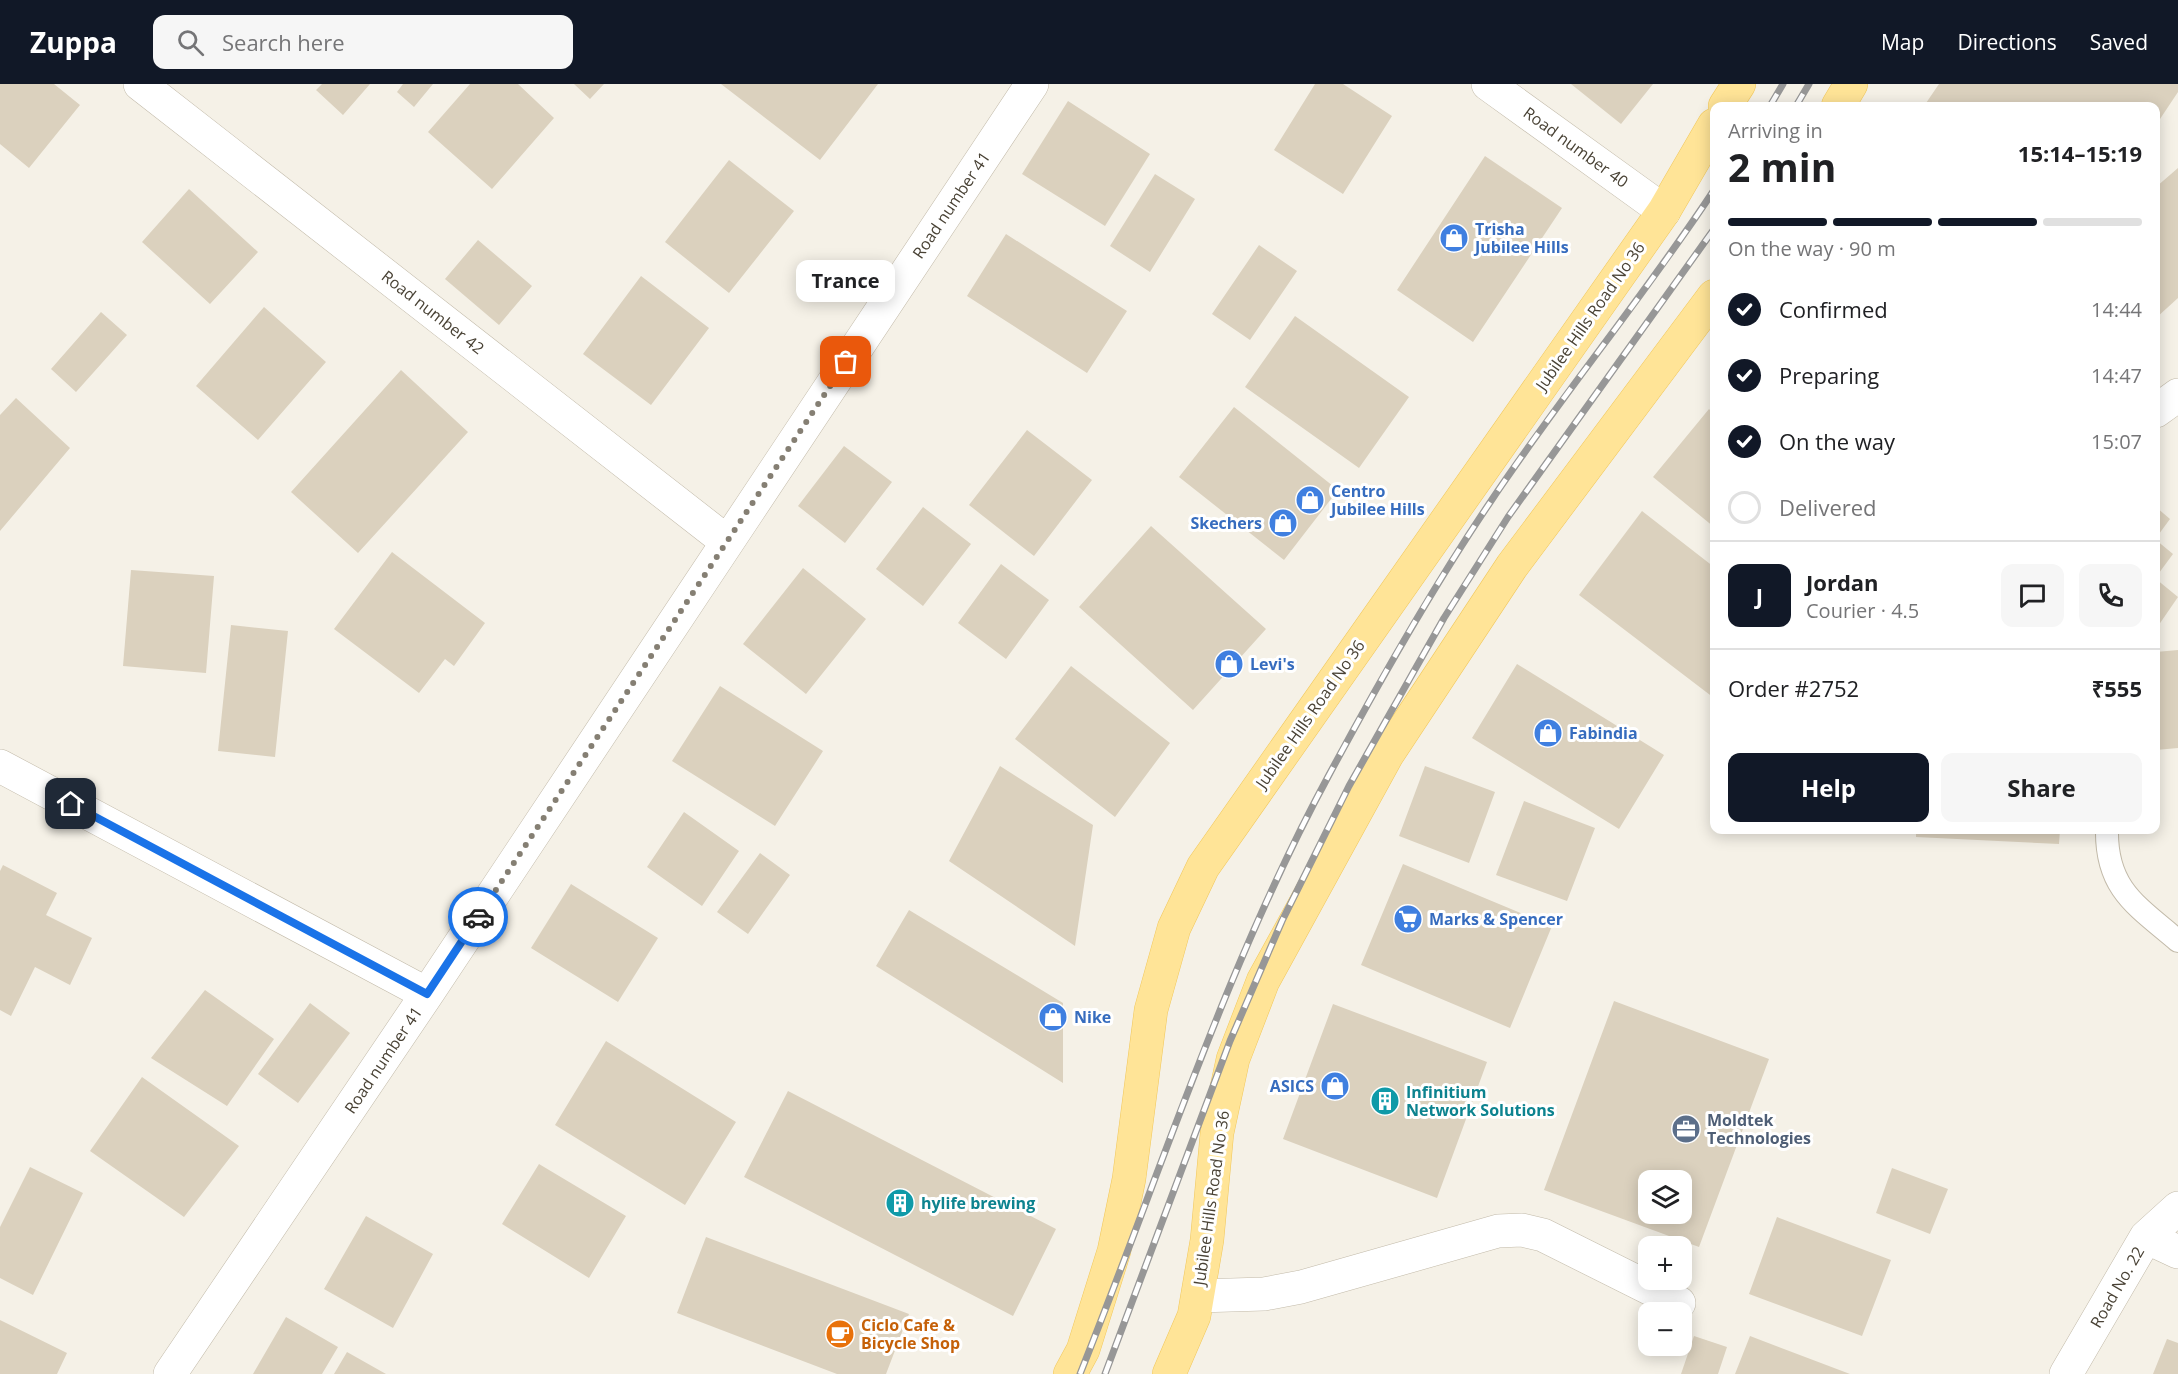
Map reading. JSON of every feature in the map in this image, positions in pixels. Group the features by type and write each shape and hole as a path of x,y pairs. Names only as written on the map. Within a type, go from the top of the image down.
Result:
{"main road":[{"path":"1728,102 1739,84"},
{"path":"1840,102 1851,84"},
{"name":"Jubilee Hills Road No 36","path":"1070,1374 1083,1350 1114,1251 1129,1179 1151,1010 1174,928 1203,867 1664,211 1710,132"},
{"name":"Jubilee Hills Road No 36","path":"1168,1374 1194,1316 1217,1133 1233,1059 1263,981 1387,755 1512,566 1710,301"}],"street":[{"name":"Road number 42","path":"140,84 726,540"},
{"name":"Road number 41","path":"170,1374 427,994 726,540 1032,84"},
{"name":"Road number 40","path":"1488,84 1664,211"},
{"path":"2160,408 2178,395"},
{"path":"3,775 427,994"},
{"name":"Road No. 22","path":"2066,1374 2146,1237 2178,1208"},
{"path":"1198,1296 1264,1294 1301,1287 1498,1231 1522,1230 1543,1235 1677,1302"},
{"path":"2146,1237 2178,1252"}],"lane":[{"path":"2107,834 2107,847 2113,871 2125,896 2178,941"}],"building":[{"path":"0,84 54,84 80,105 29,168 0,144"},
{"path":"322,84 370,84 343,115 316,90"},
{"path":"403,84 433,84 414,107 397,92"},
{"path":"470,84 518,84 554,118 492,189 428,132"},
{"path":"574,84 604,84 590,99"},
{"path":"721,84 878,84 820,160"},
{"path":"1315,84 1343,84 1392,116 1343,194 1274,150"},
{"path":"1571,84 1653,84 1621,124"},
{"path":"1939,84 2178,84 2178,92 2160,119 2160,102 1927,102"},
{"path":"1068,101 1150,154 1105,226 1022,174"},
{"path":"1485,156 1562,208 1473,342 1397,290"},
{"path":"729,160 794,211 729,293 665,242"},
{"path":"2178,168 2178,298 2160,314 2160,184"},
{"path":"1155,174 1195,199 1150,272 1110,246"},
{"path":"189,189 258,252 210,304 142,242"},
{"path":"1006,234 1127,311 1087,373 967,296"},
{"path":"478,240 532,286 499,325 445,279"},
{"path":"1259,245 1297,271 1250,340 1212,314"},
{"path":"641,276 709,328 651,405 583,354"},
{"path":"264,307 326,362 258,440 196,386"},
{"path":"101,312 127,335 76,392 51,369"},
{"path":"1295,316 1409,397 1359,468 1245,387"},
{"path":"401,370 468,432 358,553 291,492"},
{"path":"16,398 70,448 0,531 0,415"},
{"path":"1234,407 1338,490 1284,560 1179,477"},
{"path":"1709,409 1710,524 1653,477"},
{"path":"1027,430 1092,480 1034,556 969,505"},
{"path":"844,446 892,482 845,543 798,506"},
{"path":"923,507 971,544 923,606 876,569"},
{"path":"2160,510 2170,519 2160,533"},
{"path":"1642,511 1710,564 1710,695 1579,595"},
{"path":"1151,526 1266,629 1193,710 1079,607"},
{"path":"2160,543 2173,554 2160,572"},
{"path":"392,552 485,623 454,666 445,659 419,693 334,629"},
{"path":"1001,564 1049,600 1006,659 958,623"},
{"path":"803,568 866,619 806,694 743,644"},
{"path":"131,570 214,576 206,673 123,666"},
{"path":"2160,582 2178,597 2160,623"},
{"path":"231,625 288,631 275,757 218,751"},
{"path":"2178,650 2178,748 2160,750 2160,652"},
{"path":"1517,664 1664,755 1619,829 1472,738"},
{"path":"1071,666 1170,743 1115,817 1015,739"},
{"path":"720,686 823,751 775,826 672,761"},
{"path":"1000,766 1093,825 1075,946 949,861"},
{"path":"1425,766 1495,792 1469,863 1399,836"},
{"path":"1524,801 1595,828 1567,901 1496,875"},
{"path":"684,812 739,851 702,906 647,867"},
{"path":"1916,834 2060,834 2059,844 1916,837"},
{"path":"760,853 790,875 748,934 717,912"},
{"path":"1403,864 1552,926 1510,1028 1361,965"},
{"path":"3,865 57,893 46,915 92,938 70,985 35,967 11,1016 0,1010 0,871"},
{"path":"571,884 658,938 618,1002 531,948"},
{"path":"909,910 1063,1003 1063,1083 876,966"},
{"path":"205,990 274,1039 227,1106 151,1058"},
{"path":"1614,1001 1769,1059 1699,1247 1692,1244 1692,1236 1669,1236 1544,1190"},
{"path":"310,1003 350,1033 298,1103 258,1074"},
{"name":"Infinitium Network Solutions","path":"1333,1004 1487,1062 1437,1198 1283,1139"},
{"path":"606,1041 736,1122 685,1205 555,1125"},
{"path":"142,1077 239,1146 184,1217 90,1151"},
{"name":"hylife brewing","path":"788,1091 1056,1229 1013,1316 744,1177"},
{"path":"539,1164 626,1216 589,1278 502,1224"},
{"path":"30,1167 83,1193 33,1295 0,1278 0,1227"},
{"path":"1892,1168 1948,1189 1930,1234 1876,1213"},
{"path":"366,1216 433,1254 393,1328 324,1289"},
{"path":"1777,1217 1891,1260 1862,1336 1749,1294"},
{"path":"706,1237 909,1314 886,1374 837,1374 677,1313"},
{"path":"286,1317 338,1347 322,1374 253,1374"},
{"path":"0,1320 67,1353 57,1374 0,1374"},
{"path":"1694,1336 1727,1347 1718,1374 1681,1374 1687,1356 1692,1356"},
{"path":"1750,1336 1850,1374 1735,1374"},
{"path":"2167,1339 2178,1343 2178,1374 2153,1374"},
{"path":"347,1352 386,1374 334,1374"}],"railway":[{"path":"1772,102 1783,84"},
{"path":"1798,102 1809,84"},
{"path":"1080,1374 1227,994 1258,920 1330,773 1406,637 1516,464 1659,270 1710,196"},
{"path":"1105,1374 1230,1041 1282,921 1349,786 1444,618 1508,517 1710,235"}],"way so far":[{"path":"478,917 846,362"}],"place":[{"name":"Trisha Jubilee Hills","path":"1454,238"},
{"name":"Trance","path":"846,362"},
{"name":"Centro Jubilee Hills","path":"1310,500"},
{"name":"Skechers","path":"1283,523"},
{"name":"Levi's","path":"1229,664"},
{"name":"Fabindia","path":"1548,733"},
{"name":"Marks & Spencer","path":"1408,919"},
{"name":"Nike","path":"1053,1017"},
{"name":"ASICS","path":"1335,1086"},
{"name":"Infinitium Network Solutions","path":"1385,1101"},
{"name":"Moldtek Technologies","path":"1686,1129"},
{"name":"hylife brewing","path":"900,1203"},
{"name":"Ciclo Cafe & Bicycle Shop","path":"840,1334"}],"route":[{"path":"71,804 427,994 478,917"}]}
